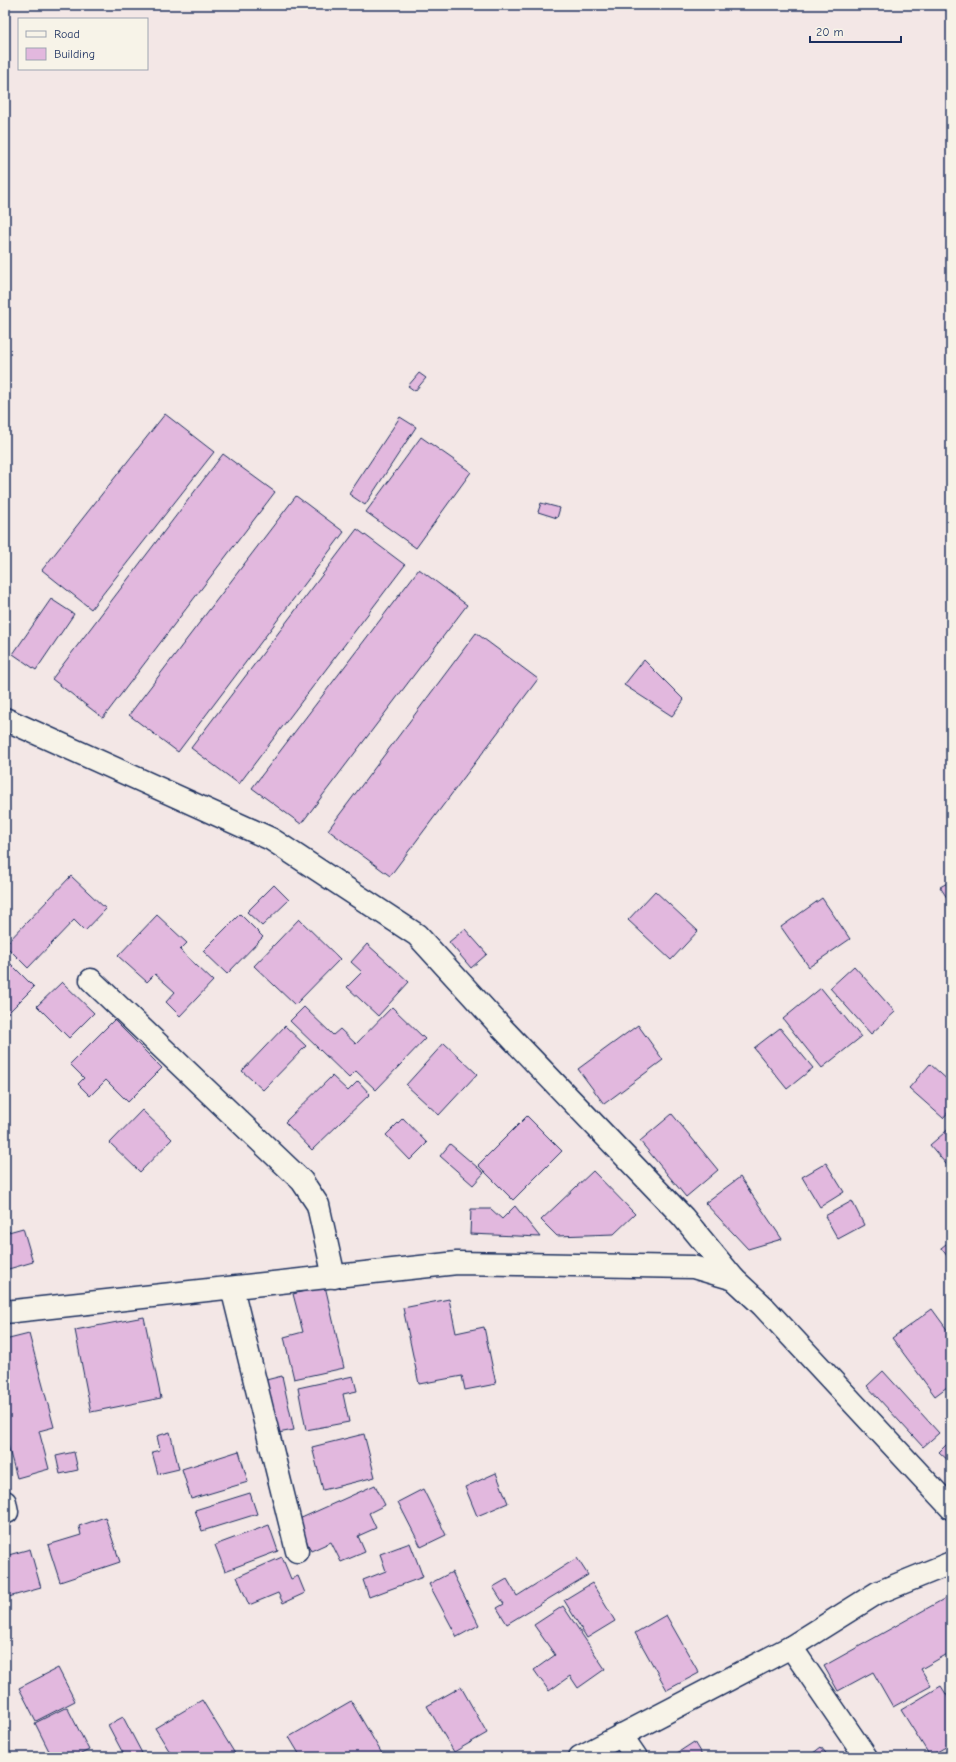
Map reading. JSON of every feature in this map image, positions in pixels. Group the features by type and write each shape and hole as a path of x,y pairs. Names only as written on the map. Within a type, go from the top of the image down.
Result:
{"street":[{"path":"5,719 271,839 417,935 502,1028 683,1217 734,1279 762,1305 951,1508"},
{"path":"92,980 302,1181 318,1205 334,1276"},
{"path":"5,1312 457,1263 693,1267 734,1279"},
{"path":"232,1288 297,1551"},
{"path":"580,1757 791,1647 877,1593 951,1563"},
{"path":"791,1647 866,1757"},
{"path":"621,1735 636,1757"}],"building":[{"path":"419,373 426,378 415,391 408,386"},
{"path":"165,414 214,452 91,609 42,570"},
{"path":"400,417 416,427 365,505 349,494"},
{"path":"421,437 471,472 416,548 366,512"},
{"path":"223,454 275,492 103,718 52,679"},
{"path":"296,496 344,532 178,752 129,715"},
{"path":"541,503 560,508 557,518 538,512"},
{"path":"357,529 405,565 239,784 191,748"},
{"path":"419,569 467,605 301,824 252,788"},
{"path":"51,599 74,614 36,670 13,654"},
{"path":"476,633 538,679 390,876 328,830"},
{"path":"644,660 684,700 672,716 624,685"},
{"path":"71,876 106,909 85,931 74,920 28,968 5,945"},
{"path":"951,881 951,904 940,887"},
{"path":"274,885 289,900 262,926 247,912"},
{"path":"655,891 698,931 671,960 628,920"},
{"path":"822,898 850,939 809,967 781,927"},
{"path":"240,914 263,937 227,974 203,951"},
{"path":"157,915 187,943 180,950 213,981 180,1016 166,1002 175,992 155,974 147,982 118,956"},
{"path":"299,919 340,959 295,1005 254,966"},
{"path":"465,929 487,954 471,968 449,942"},
{"path":"367,944 409,982 378,1016 347,987 362,972 351,962"},
{"path":"5,958 34,987 5,1016"},
{"path":"854,966 895,1012 871,1034 830,988"},
{"path":"62,982 94,1013 69,1038 37,1006"},
{"path":"821,988 861,1037 822,1068 783,1019"},
{"path":"304,1007 333,1035 340,1029 356,1044 392,1007 425,1039 376,1090 356,1071 349,1078 290,1021"},
{"path":"114,1020 162,1068 128,1102 106,1080 90,1096 78,1084 84,1078 70,1064"},
{"path":"638,1025 663,1060 604,1104 578,1069"},
{"path":"285,1026 306,1046 263,1090 242,1071"},
{"path":"780,1028 813,1068 787,1089 754,1048"},
{"path":"444,1043 477,1074 439,1115 406,1085"},
{"path":"930,1064 951,1083 951,1109 943,1118 909,1088"},
{"path":"332,1076 348,1091 358,1081 370,1094 312,1150 285,1122"},
{"path":"142,1110 172,1139 140,1172 110,1143"},
{"path":"672,1114 718,1170 686,1197 640,1141"},
{"path":"527,1116 562,1151 513,1200 478,1165"},
{"path":"403,1118 427,1143 410,1160 386,1135"},
{"path":"951,1127 951,1170 930,1145"},
{"path":"450,1144 484,1173 473,1185 440,1156"},
{"path":"826,1163 844,1192 820,1207 802,1177"},
{"path":"593,1171 635,1214 614,1234 557,1236 541,1220"},
{"path":"740,1177 782,1239 748,1249 705,1203"},
{"path":"852,1201 864,1225 838,1239 825,1216"},
{"path":"515,1206 540,1237 470,1234 471,1209 491,1209 502,1219"},
{"path":"23,1228 33,1262 5,1270 5,1233"},
{"path":"951,1240 951,1261 941,1248"},
{"path":"325,1286 344,1368 294,1379 284,1337 303,1332 293,1294"},
{"path":"449,1299 456,1333 484,1327 496,1384 465,1390 462,1376 419,1384 403,1308"},
{"path":"932,1309 951,1335 951,1384 935,1396 892,1338"},
{"path":"144,1317 161,1398 91,1412 75,1330"},
{"path":"29,1334 54,1427 39,1431 49,1469 17,1478 5,1435 5,1340"},
{"path":"883,1371 939,1433 923,1447 867,1386"},
{"path":"282,1376 294,1430 278,1433 266,1380"},
{"path":"353,1376 357,1391 343,1394 349,1422 306,1430 298,1388"},
{"path":"170,1432 179,1469 158,1474 152,1452 160,1450 157,1436"},
{"path":"364,1434 375,1477 323,1490 312,1447"},
{"path":"951,1440 951,1463 939,1452"},
{"path":"239,1451 248,1482 191,1499 182,1469"},
{"path":"74,1452 78,1470 60,1474 56,1456"},
{"path":"496,1473 508,1503 477,1516 465,1487"},
{"path":"375,1485 385,1505 369,1513 376,1528 358,1536 365,1552 341,1562 331,1542 311,1551 297,1520"},
{"path":"423,1489 446,1535 421,1547 398,1502"},
{"path":"250,1493 257,1514 202,1531 195,1510"},
{"path":"105,1517 120,1562 60,1582 48,1545 81,1535 79,1526"},
{"path":"269,1525 278,1551 225,1571 215,1545"},
{"path":"410,1543 423,1577 369,1597 363,1580 386,1571 380,1554"},
{"path":"30,1549 41,1588 5,1598 5,1556"},
{"path":"282,1557 291,1579 298,1576 305,1593 283,1603 278,1593 249,1605 237,1577"},
{"path":"577,1558 588,1575 507,1624 497,1608 504,1604 493,1587 507,1579 517,1596"},
{"path":"452,1572 479,1625 457,1637 429,1584"},
{"path":"592,1583 615,1621 587,1638 564,1600"},
{"path":"951,1595 951,1652 921,1669 931,1686 893,1707 873,1672 838,1691 824,1666"},
{"path":"563,1606 605,1669 578,1688 570,1676 549,1691 534,1670 555,1655 534,1625"},
{"path":"666,1615 699,1673 667,1690 635,1633"},
{"path":"58,1668 75,1701 36,1721 19,1688"},
{"path":"941,1686 951,1702 951,1744 930,1756 901,1710"},
{"path":"461,1687 487,1733 454,1752 427,1706"},
{"path":"202,1700 237,1757 173,1757 155,1728"},
{"path":"351,1701 384,1757 301,1757 289,1737"},
{"path":"67,1707 89,1750 75,1757 52,1757 35,1723"},
{"path":"123,1717 144,1757 125,1757 108,1725"},
{"path":"694,1742 703,1757 671,1757"},
{"path":"821,1747 829,1757 808,1757"}]}
